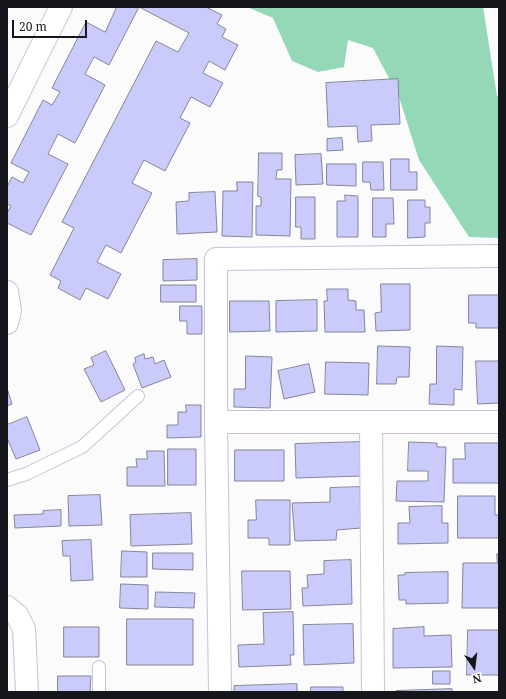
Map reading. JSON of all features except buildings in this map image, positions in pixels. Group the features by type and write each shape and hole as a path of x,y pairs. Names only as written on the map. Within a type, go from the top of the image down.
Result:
{"street":[{"path":"7,116 61,7"},
{"path":"220,692 216,422 216,259 499,256"},
{"path":"7,292 10,310 7,323"},
{"path":"216,422 499,422"},
{"path":"371,422 373,692"},
{"path":"7,608 17,615 24,629 27,692"}],"lane":[{"path":"7,480 26,474 82,447 138,396"},
{"path":"99,667 99,692"}],"green space":[{"path":"247,7 483,7 497,96 499,97 499,238 469,237 419,160 399,97 373,48 348,40 344,67 318,72 292,61 273,18"}]}
